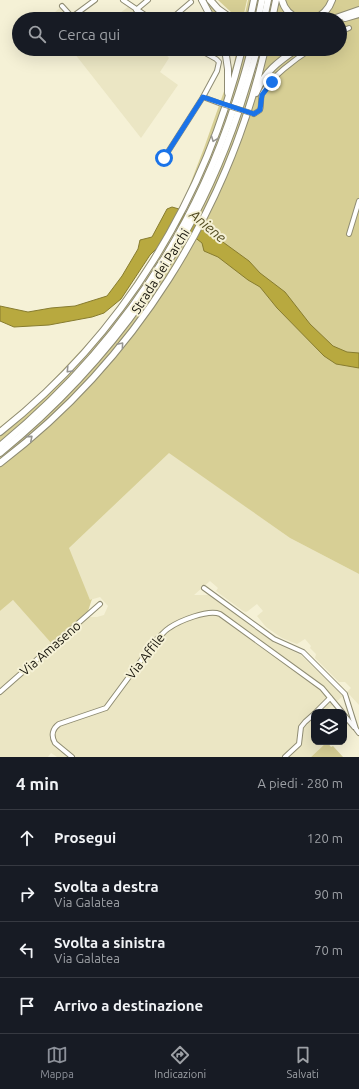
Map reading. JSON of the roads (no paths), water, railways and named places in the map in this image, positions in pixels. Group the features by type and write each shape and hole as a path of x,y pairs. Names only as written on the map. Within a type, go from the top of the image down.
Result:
{"highway":[{"path":"202,0 208,12"},
{"path":"210,0 222,12"},
{"path":"251,12 254,0"},
{"path":"259,12 262,0"},
{"path":"265,12 268,0"},
{"path":"273,12 276,0"},
{"path":"282,0 288,12"},
{"path":"325,12 332,0"},
{"path":"347,14 359,10"},
{"path":"347,18 359,14"},
{"path":"347,22 359,18"},
{"path":"226,56 228,69 227,102"},
{"path":"0,432 68,372 113,319 149,270 187,201 216,137 235,78 240,56"},
{"name":"Strada dei Parchi","path":"197,206 223,141 249,56"},
{"name":"Strada dei Parchi","path":"0,452 47,412 67,392 94,363 142,302 178,246 227,146 255,56"},
{"path":"241,132 263,56"},
{"path":"0,463 38,432 66,405 104,364 133,330 175,271 207,212 222,180 258,88 264,77 275,65 287,56"},
{"name":"Strada dei Parchi","path":"0,446 68,384 122,326"},
{"path":"0,436 26,410"}],"street":[{"path":"79,12 95,0"},
{"path":"124,0 139,12"},
{"path":"136,10 148,0"},
{"path":"179,12 191,2"},
{"path":"62,6 67,12"},
{"path":"164,158 213,79 219,64 216,59 211,56"},
{"path":"203,97 254,114 259,112 261,109 262,97 266,88 283,70 302,56"},
{"path":"349,234 359,201"},
{"path":"204,588 274,639 303,652 345,694 357,731"},
{"name":"Via Amaseno","path":"0,692 100,604"},
{"name":"Via Affile","path":"72,757 55,743 53,732 57,726 105,708 157,639 165,631 174,625 209,612 220,614 322,688 339,709"},
{"path":"319,709 330,698"},
{"path":"285,757 299,744 301,727 311,717"},
{"path":"347,719 357,731"}],"water label":[{"name":"Aniene","path":"208,226"}]}
